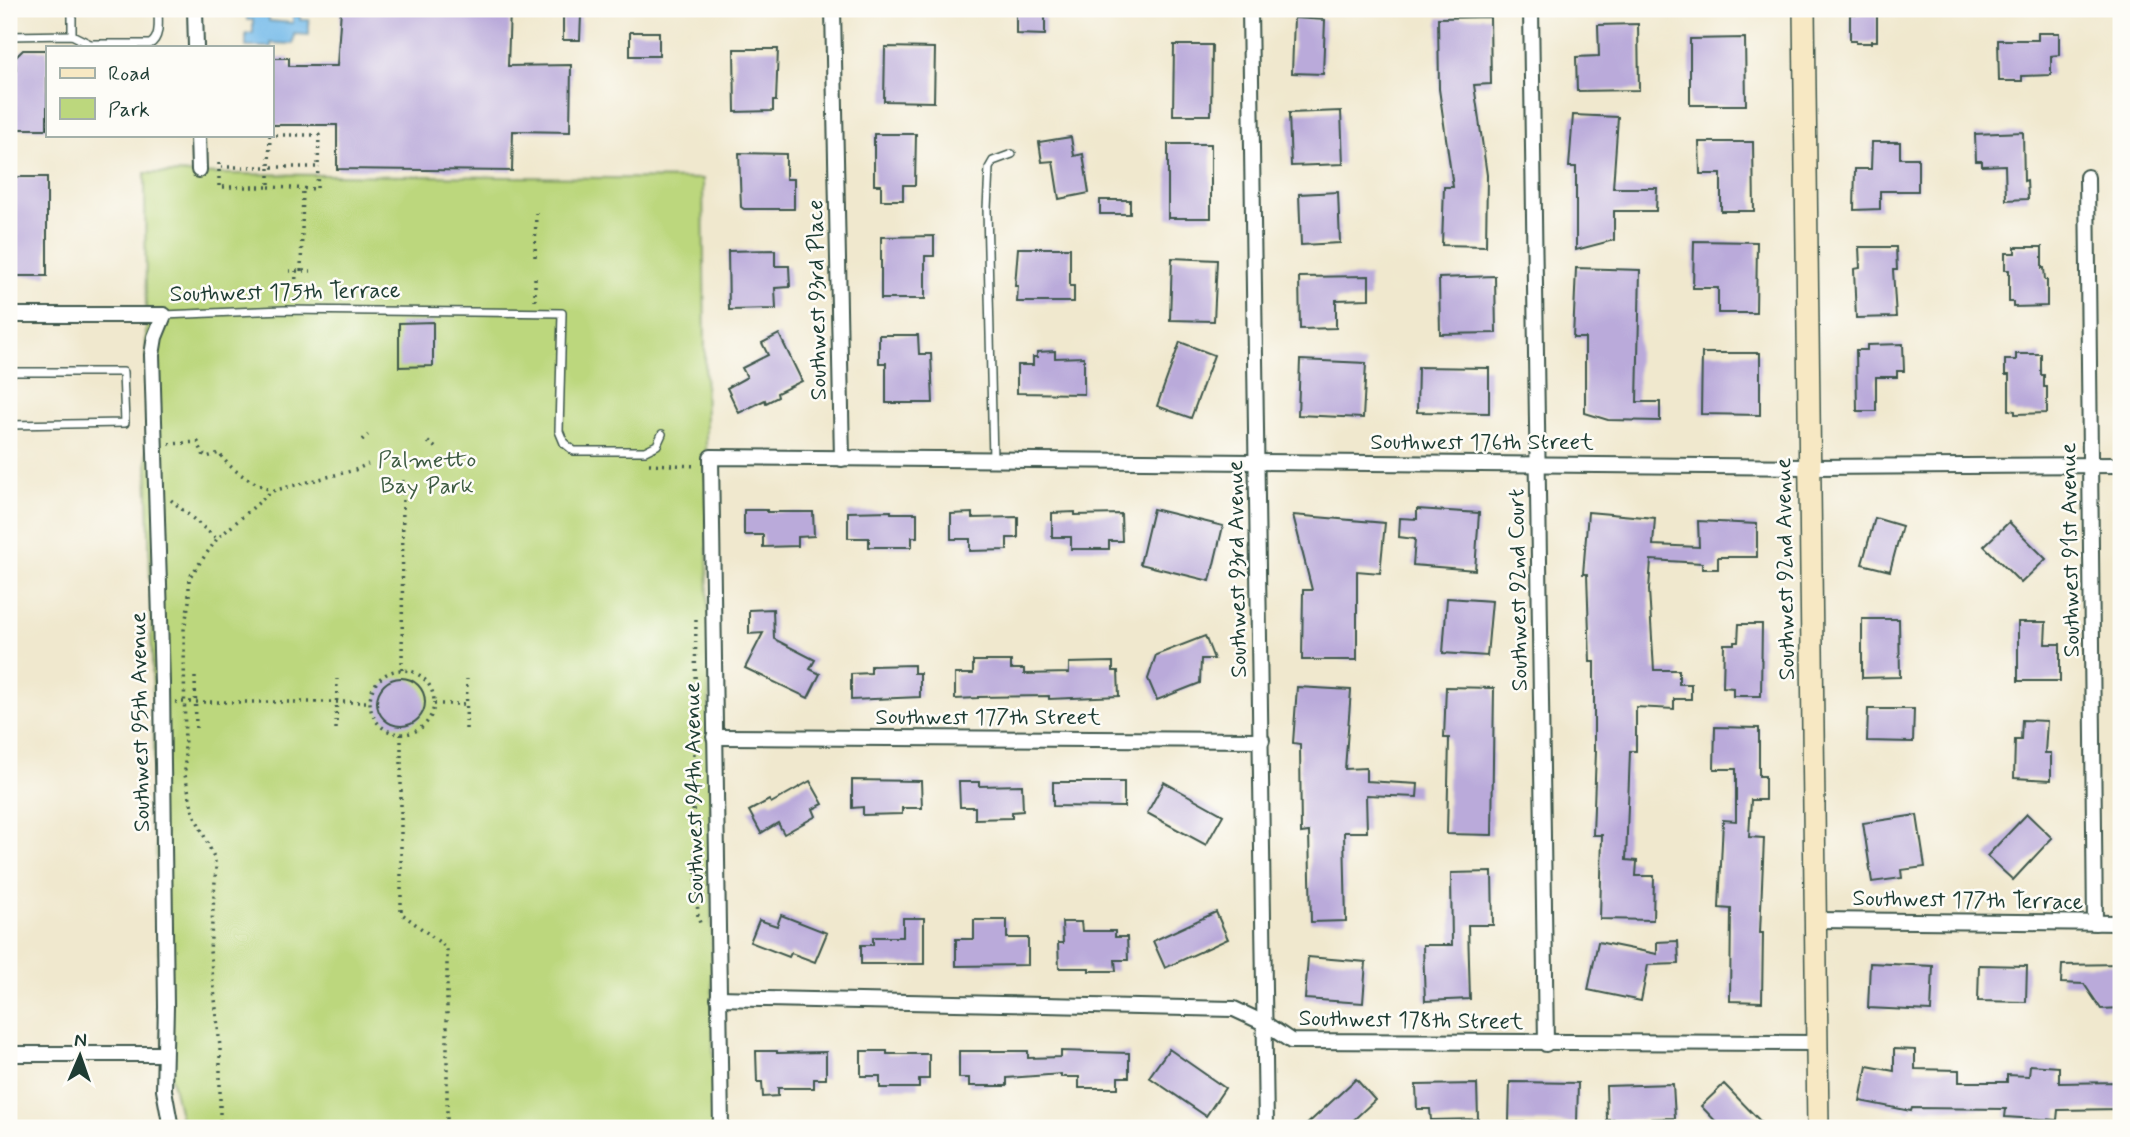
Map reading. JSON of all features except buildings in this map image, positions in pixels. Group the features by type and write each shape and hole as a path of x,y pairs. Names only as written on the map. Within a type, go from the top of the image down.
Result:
{"street":[{"path":"195,9 196,46"},
{"name":"Southwest 93rd Place","path":"833,9 842,459"},
{"name":"Southwest 93rd Avenue","path":"1250,9 1266,1128"},
{"name":"Southwest 92nd Court","path":"1531,9 1546,1044"},
{"name":"Southwest 92nd Avenue","path":"1804,9 1818,1128"},
{"path":"198,136 198,170"},
{"name":"Southwest 91st Avenue","path":"2087,177 2095,923"},
{"name":"Southwest 175th Terrace","path":"9,315 164,316"},
{"name":"Southwest 95th Avenue","path":"164,316 155,337 152,355 162,710 166,1007 164,1090 172,1128"},
{"name":"Southwest 94th Avenue","path":"721,1128 711,457 842,459"},
{"name":"Southwest 176th Street","path":"842,459 1810,467 2121,465"},
{"name":"Southwest 177th Street","path":"715,737 1262,740"},
{"name":"Southwest 177th Terrace","path":"1814,920 2121,923"},
{"name":"Southwest 178th Street","path":"718,998 1234,1009 1264,1023 1291,1041 1816,1043"},
{"path":"9,1054 164,1054"}],"lane":[{"path":"72,9 72,35"},
{"path":"9,36 72,35 90,44 150,44 155,42 157,36 158,9"},
{"path":"993,459 987,209 989,168 993,161 1012,154"},
{"name":"Southwest 175th Terrace","path":"164,316 284,310 562,313 559,431 564,443 574,451 645,452 657,445 662,434"},
{"path":"9,372 123,372 125,423 9,425"}],"path":[{"path":"273,135 319,135 318,167 317,189 219,187 219,165 318,167"},
{"path":"269,187 270,136"},
{"path":"295,300 303,188"},
{"path":"535,257 536,210"},
{"path":"289,271 311,271"},
{"path":"534,301 535,277"},
{"path":"362,440 368,435"},
{"path":"167,444 198,442 207,457 219,453 237,473 272,491"},
{"path":"428,442 436,448"},
{"path":"220,1128 220,1047 210,951 216,867 188,797 184,757 184,630 190,601 188,582 217,539 272,491 355,470 368,464"},
{"path":"649,464 697,467"},
{"path":"402,670 403,480"},
{"path":"168,498 217,539"},
{"path":"402,670 421,676 428,684 434,704 426,723 418,730 401,734 381,726 375,720 369,702 375,683 391,671 402,670"},
{"path":"195,677 196,728"},
{"path":"337,679 337,729"},
{"path":"466,729 467,679"},
{"path":"172,702 369,702"},
{"path":"434,704 467,704"},
{"path":"401,734 401,913 447,948 447,1128"}],"green space":[{"name":"Palmetto Bay Park","path":"145,173 703,179 714,1128 183,1128 161,1034 147,454"}],"water":[{"path":"247,9 269,9 269,21 293,23 293,15 300,15 300,20 309,20 309,35 294,34 293,44 246,46 246,34 253,33 253,20 247,20"}]}
